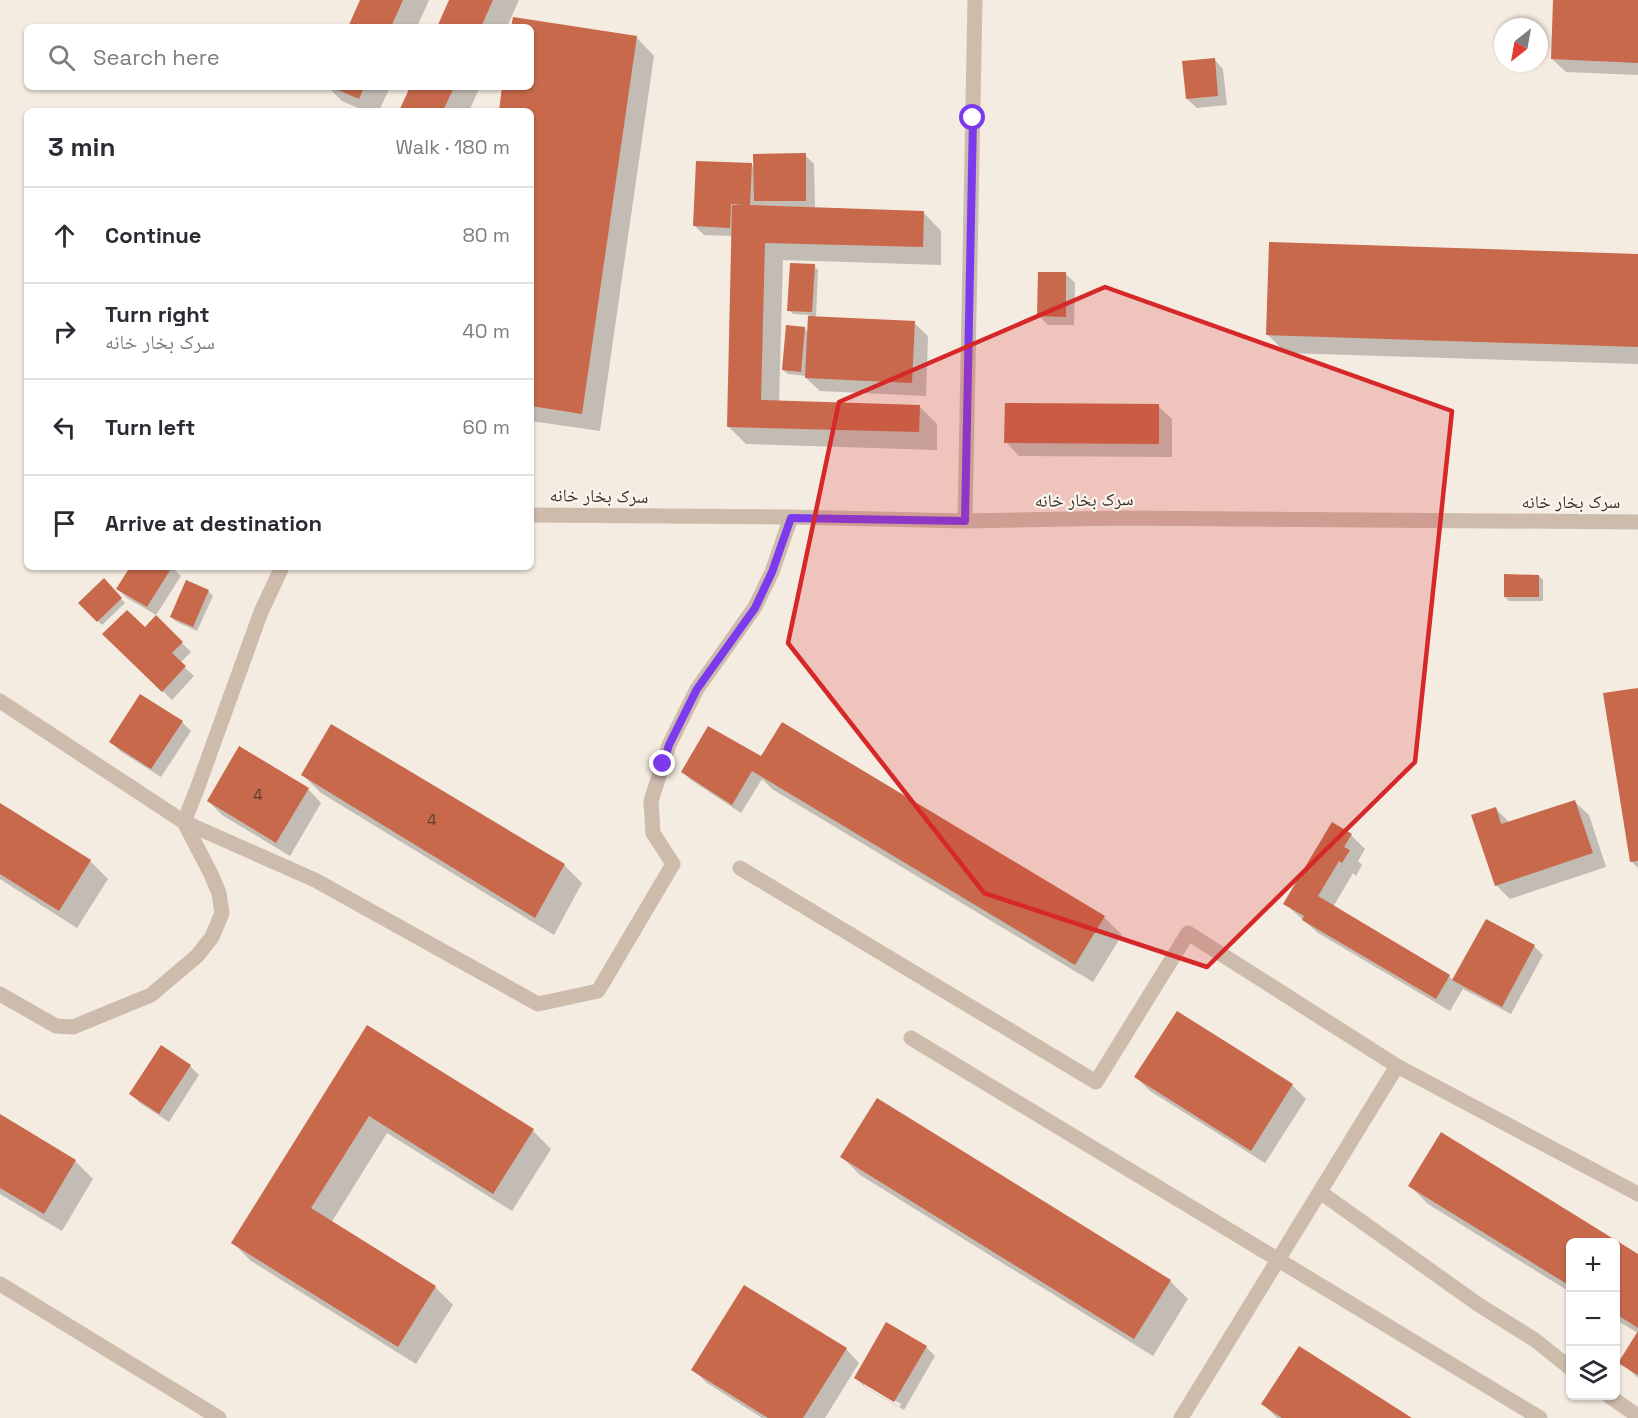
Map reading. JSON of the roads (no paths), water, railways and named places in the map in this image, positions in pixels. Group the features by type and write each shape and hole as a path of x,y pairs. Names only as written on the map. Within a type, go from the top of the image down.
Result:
{"street":[{"path":"965,521 975,0"},
{"name":"سرک بخار خانه","path":"534,515 965,521 1122,518 1638,522"},
{"path":"0,701 184,822 315,880 538,1004 598,991 673,864 653,832 651,801 669,745 697,689 755,608 772,572 791,518"},
{"path":"0,994 56,1026 73,1027 151,995 197,956 212,937 222,913 219,893 184,822 261,612 281,570"},
{"path":"740,867 1096,1082 1188,933 1397,1066 1638,1194"},
{"path":"911,1038 1540,1418"},
{"path":"1181,1418 1397,1066"},
{"path":"1320,1192 1460,1292 1535,1340 1566,1365"},
{"path":"0,1284 219,1418"},
{"path":"1615,1400 1638,1416"}]}
